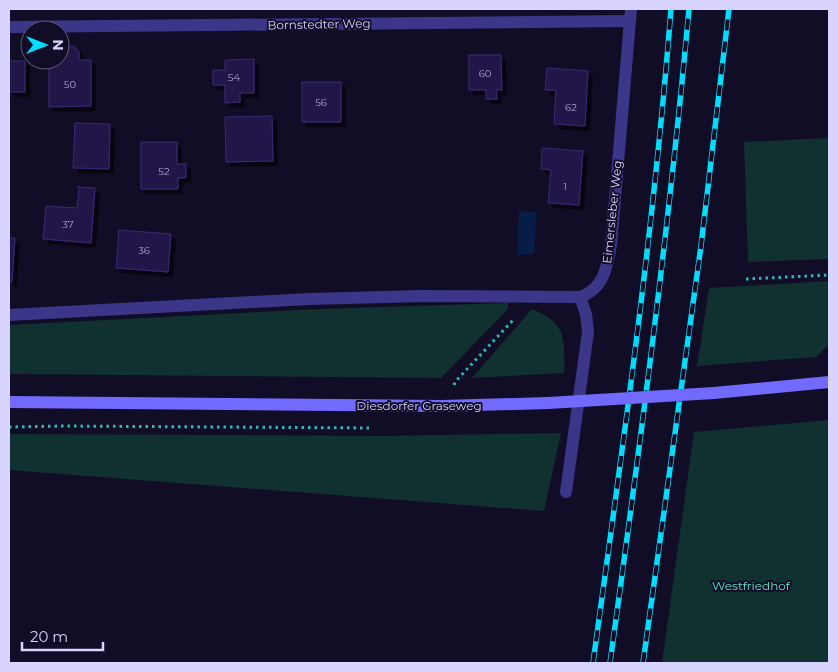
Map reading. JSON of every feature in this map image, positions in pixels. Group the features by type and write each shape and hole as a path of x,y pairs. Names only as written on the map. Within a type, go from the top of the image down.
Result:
{"main road":[{"name":"Diesdorfer Graseweg","path":"9,402 442,406 548,403 714,393 829,382"}],"street":[{"name":"Bornstedter Weg","path":"9,27 630,15"},
{"name":"Eimersleber Weg","path":"580,297 594,291 602,280 608,263 630,15"},
{"path":"9,315 310,299 422,296 580,297 586,314 588,332 566,492"}],"path":[{"path":"746,279 829,275"},
{"path":"455,382 534,297"}],"green space":[{"path":"829,138 829,259 748,262 744,142"},
{"path":"829,281 829,344 816,357 697,366 709,288"},
{"path":"508,303 508,309 441,378 9,374 9,325 319,309"},
{"path":"532,309 552,320 562,334 564,342 564,373 472,378"},
{"name":"Westfriedhof","path":"829,420 829,663 662,663 694,432"},
{"path":"561,433 544,511 9,470 9,434 384,436"}],"water":[{"path":"519,211 537,212 534,254 517,255"}],"building":[{"path":"70,46 74,46 79,52 79,60 91,60 91,106 49,107 49,70 70,70"},
{"path":"469,55 501,55 502,90 496,90 497,99 486,99 486,90 469,90"},
{"path":"254,59 254,93 240,93 240,102 225,103 225,85 213,85 213,70 225,70 225,60"},
{"path":"9,61 20,61 20,70 25,70 25,92 9,92"},
{"path":"547,68 588,71 585,126 554,124 556,90 545,90"},
{"path":"302,82 341,82 341,122 302,122"},
{"path":"272,116 273,161 226,162 225,117"},
{"path":"75,123 110,124 109,169 73,168"},
{"path":"141,142 177,142 177,164 186,164 186,178 178,178 178,189 141,189"},
{"path":"542,148 583,151 579,205 548,203 551,170 541,169"},
{"path":"77,187 95,188 91,243 43,239 46,206 77,208 79,188"},
{"path":"119,230 171,234 168,272 116,268"},
{"path":"9,238 15,238 12,282 9,282"}],"railway":[{"path":"593,663 647,255 671,9"},
{"path":"610,663 663,255 689,9"},
{"path":"643,663 701,246 729,9"}]}
